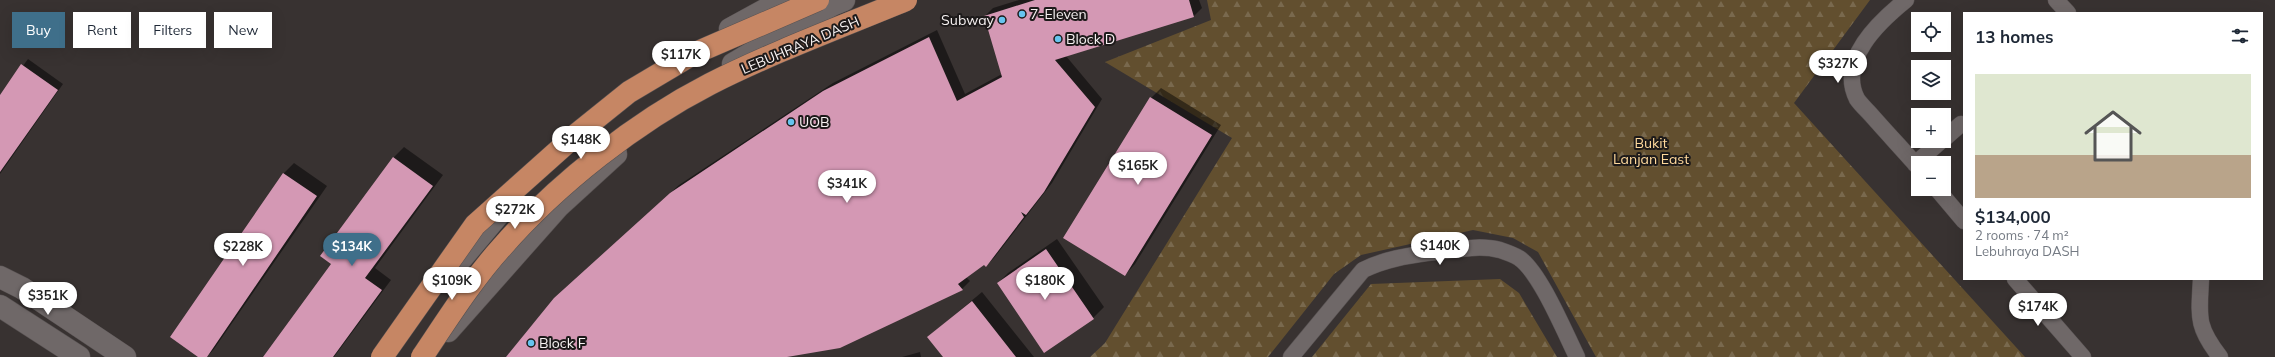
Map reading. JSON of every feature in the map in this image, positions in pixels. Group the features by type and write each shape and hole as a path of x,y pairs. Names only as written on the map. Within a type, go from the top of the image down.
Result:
{"highway":[{"path":"382,357 475,225 584,129 629,92 693,54 818,0"},
{"name":"LEBUHRAYA DASH","path":"422,357 455,308 501,247 534,213 563,187 650,119 710,84 906,0"}],"main road":[{"path":"379,357 394,335 506,206 617,104 725,32 783,0"},
{"path":"426,357 558,207 678,97 832,5 844,0"},
{"path":"0,277 22,288 125,357"},
{"path":"0,306 79,357"}],"street":[{"path":"1906,0 1881,21 1865,43 1854,65 1851,80 1857,99 1911,159"},
{"path":"2056,0 2067,12"},
{"path":"1951,132 1960,124"},
{"path":"1927,156 1934,148"},
{"path":"1943,196 1963,219"},
{"path":"1291,357 1363,270 1379,262 1402,256 1466,248 1500,250 1519,258 1529,268 1549,300 1577,357"},
{"path":"2016,280 2083,357"},
{"path":"2201,280 2200,324 2210,344 2220,357"}],"green space":[{"name":"Bukit Lanjan East","path":"1207,0 1870,0 1794,103 2025,357 1596,357 1538,252 1513,238 1473,230 1361,255 1334,274 1268,357 1090,357 1105,343 1232,138 1105,62 1211,20"},
{"path":"1500,279 1519,293 1557,357 1312,357 1371,284"}],"building":[{"path":"1035,0 1189,0 1194,17 1055,60 1095,107 1044,192 1026,215 1021,212 1024,217 986,267 984,265 958,284 963,290 840,348 787,357 506,357 554,298 670,193 823,91 929,37 957,101 1002,77 984,16"},
{"path":"21,64 58,90 0,172 0,95"},
{"path":"1150,97 1212,135 1125,276 1063,238"},
{"path":"393,157 433,186 365,278 382,290 333,357 263,357 331,264 320,256"},
{"path":"283,173 317,196 207,357 198,357 170,337"},
{"path":"1046,249 1094,319 1044,353 997,283"},
{"path":"972,301 1016,357 943,357 927,337"}],"place":[{"name":"7-Eleven","path":"1022,14"},
{"name":"Subway","path":"1002,20"},
{"name":"Block D","path":"1058,39"},
{"name":"UOB","path":"791,122"},
{"name":"Block F","path":"531,343"}]}
